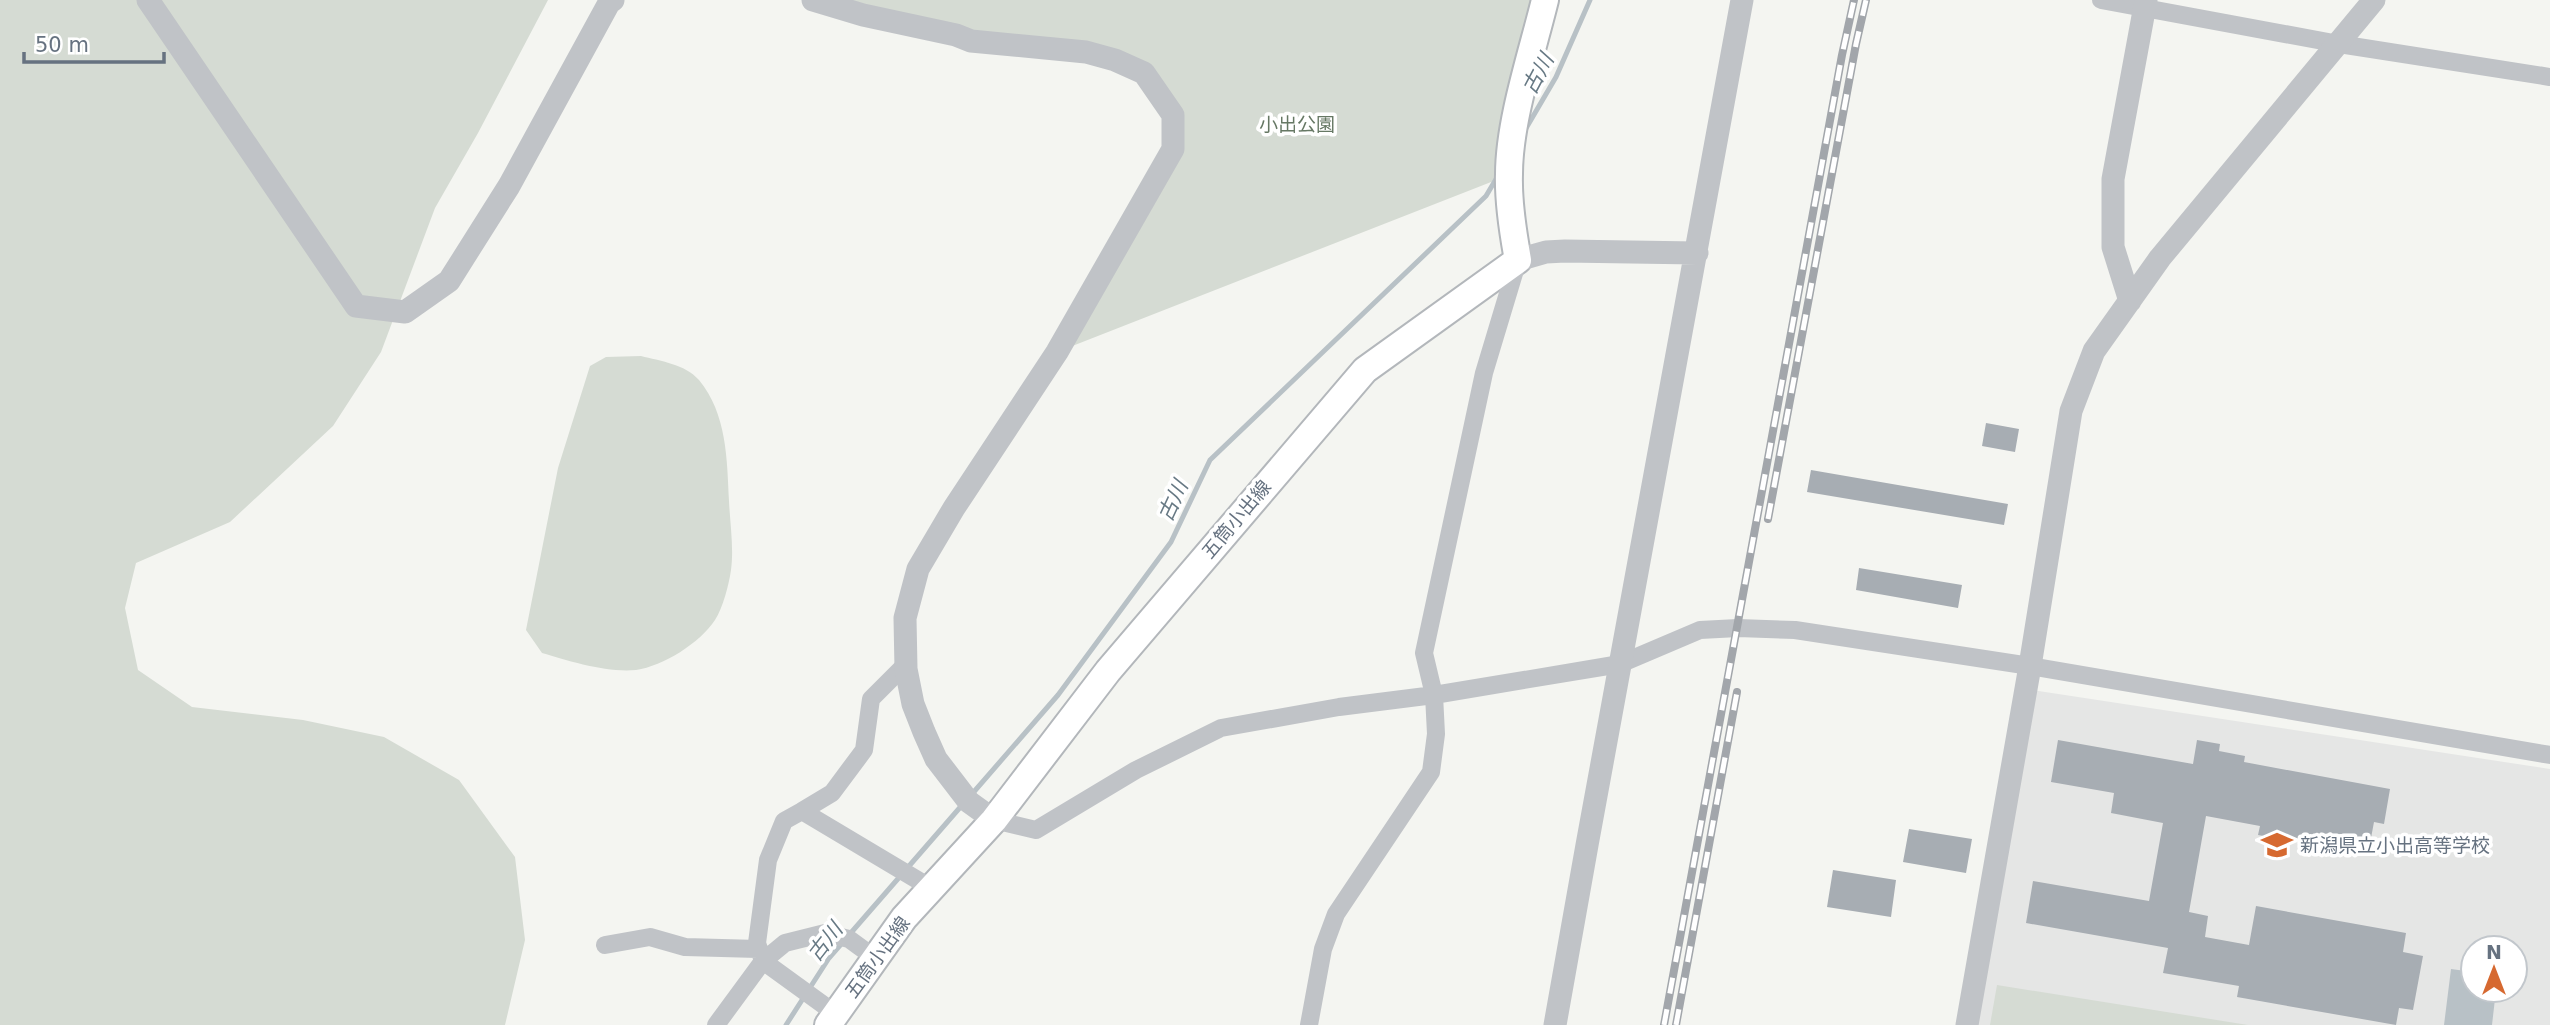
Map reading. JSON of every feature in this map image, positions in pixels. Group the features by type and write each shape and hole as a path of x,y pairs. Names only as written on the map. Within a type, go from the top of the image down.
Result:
{"main road":[{"path":"1518,260 1513,235 1509,175 1512,137 1545,0"},
{"name":"五筒小出線","path":"832,1020 904,918 994,820 1108,671 1364,370 1518,260"}],"street":[{"path":"148,0 356,306 405,312 449,281 509,186 613,0"},
{"path":"813,0 971,41 1086,52 1115,60 1144,73 1173,115 1173,149 1057,352 954,508 919,569 905,618 906,664 913,704 936,759 969,802 994,820 1036,830 1136,770 1221,728 1620,664 1700,630 1795,630 2030,666 2550,755"},
{"path":"1555,1025 1742,0"},
{"path":"2101,0 2145,4 2339,44 2550,77"},
{"path":"1967,1025 2030,666 2071,411 2094,351 2161,258 2374,0"},
{"path":"2130,301 2113,247 2113,179 2145,4"},
{"path":"1309,1025 1323,949 1336,914 1431,772 1436,734 1434,695 1424,653 1484,373 1518,260 1546,251 1697,253"},
{"path":"832,1020 761,955 757,943 768,860 784,821 832,793 864,750 871,699 906,664"},
{"path":"802,811 931,888"},
{"path":"716,1025 761,955 785,943 825,933 849,939 876,958"},
{"path":"605,945 650,937 685,947 761,955"}],"shaded area":[{"name":"新潟県立小出高等学校","path":"2026,689 2550,769 2550,1025 1977,1025"},
{"path":"2451,969 2459,970 2459,1004 2494,1004 2492,1025 2444,1025"}],"green space":[{"path":"0,0 548,0 435,208 381,352 333,426 230,522 136,563 125,608 138,670 192,707 303,720 384,737 459,780 515,857 525,940 505,1025 0,1025"},
{"name":"小出公園","path":"813,0 1545,0 1509,175 1057,352 1173,149 1173,115 1144,73"},
{"path":"641,356 687,370 699,380 715,407 726,453 732,562 721,609 700,637 658,664 636,670 613,670 542,653 526,630 558,468 590,366 606,357"},
{"path":"1997,985 2248,1025 1990,1025"}],"building":[{"path":"1986,423 2019,429 2015,452 1982,446"},
{"path":"1811,470 2008,504 2004,525 1807,492"},
{"path":"1859,568 1962,585 1958,608 1856,590"},
{"path":"2058,740 2193,764 2197,740 2220,744 2219,751 2245,756 2244,762 2390,789 2384,824 2374,822 2368,854 2258,835 2260,826 2206,816 2189,912 2208,916 2205,937 2249,945 2256,906 2406,933 2403,952 2423,956 2413,1010 2399,1008 2396,1025 2237,997 2239,986 2163,973 2168,948 2026,923 2033,881 2149,901 2163,823 2111,813 2114,793 2051,782"},
{"path":"1909,829 1972,839 1966,873 1903,862"},
{"path":"1833,870 1896,880 1891,917 1827,907"}],"waterway":[{"name":"古川","path":"1525,130 1556,77 1590,0"},
{"name":"古川","path":"972,794 1058,695 1171,542 1210,460 1486,196 1499,174"},
{"name":"古川","path":"786,1025 829,958 963,804"}],"railway":[{"path":"1664,1025 1854,0"},
{"path":"1768,519 1866,0"},
{"path":"1676,1025 1737,692"}],"place":[{"name":"新潟県立小出高等学校","path":"2277,845"}]}
